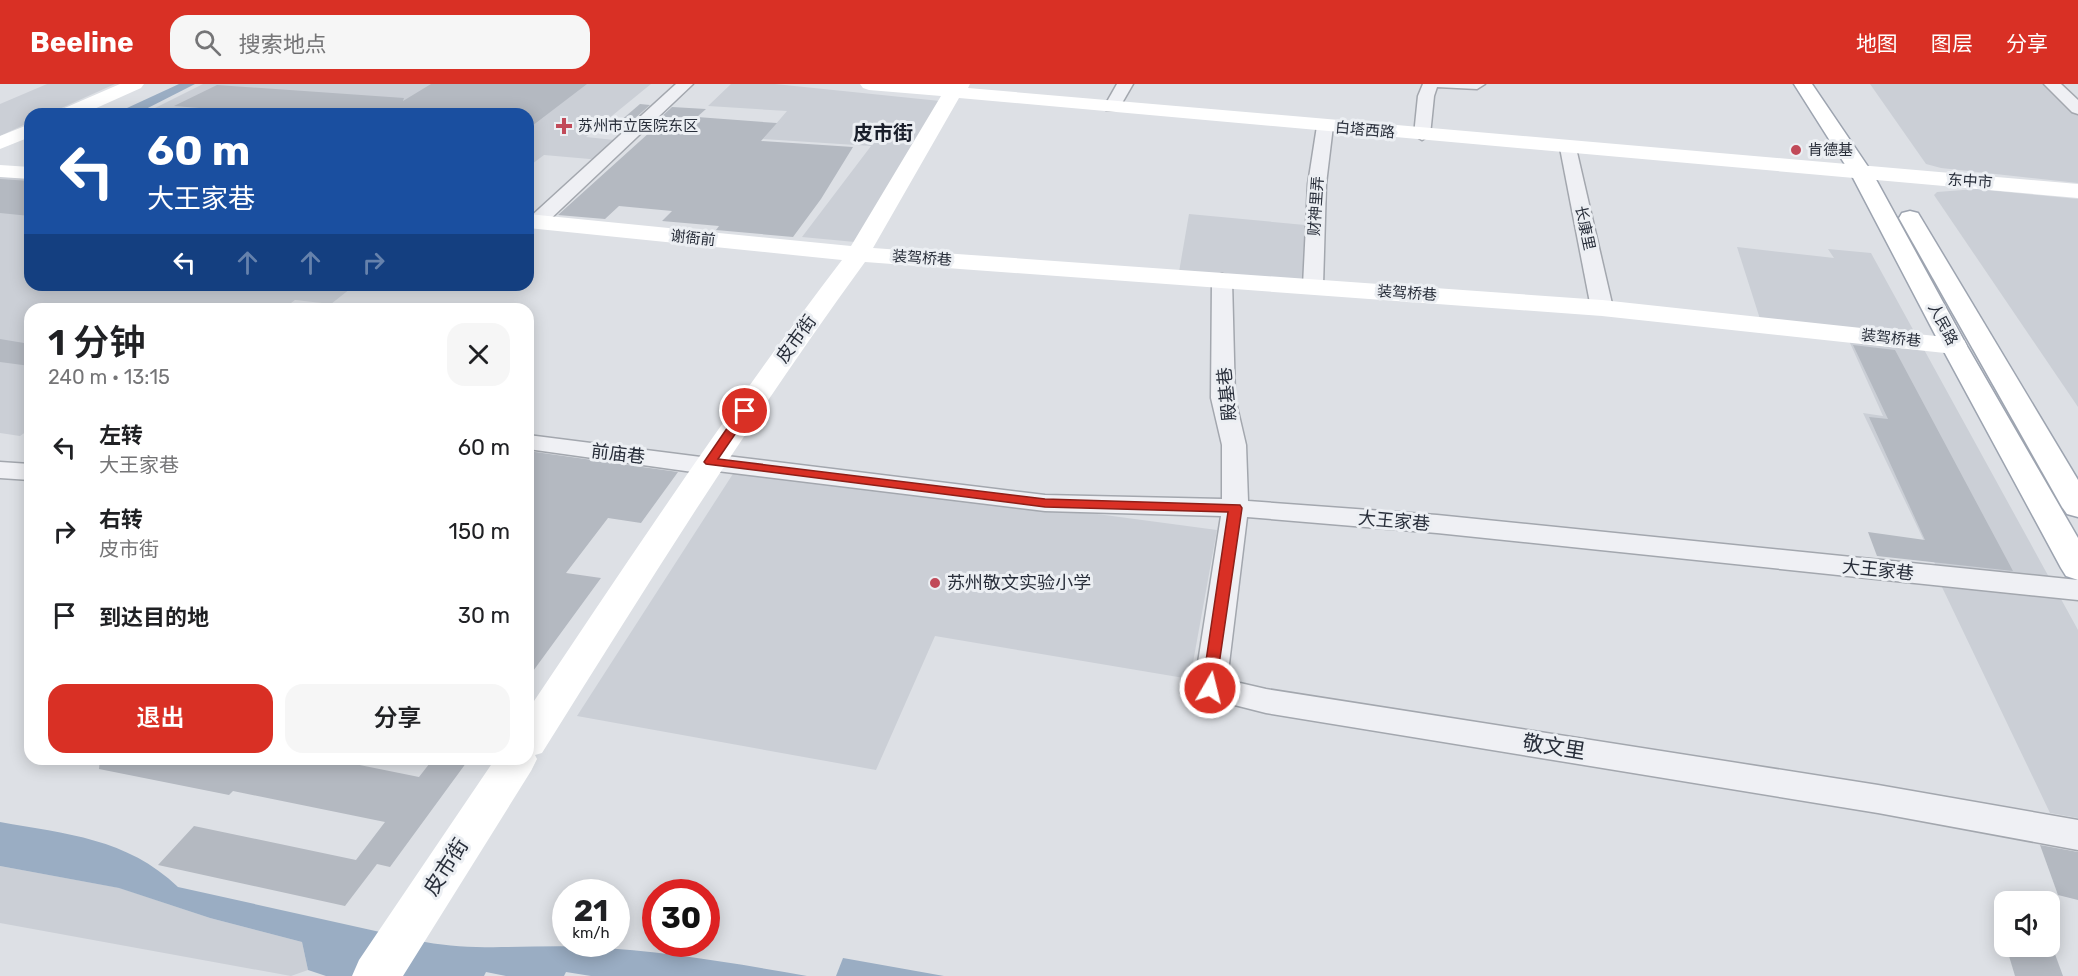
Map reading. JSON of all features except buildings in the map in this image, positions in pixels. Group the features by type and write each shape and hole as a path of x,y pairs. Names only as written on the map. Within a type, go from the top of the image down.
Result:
{"main road":[{"path":"81,108 135,84"},
{"name":"白塔西路","path":"869,84 957,88 1112,107 1874,174"},
{"name":"人民路","path":"1803,84 1874,174 2078,507"},
{"name":"人民路","path":"1826,84 1874,174 1954,346 2078,568"},
{"name":"皮市街","path":"534,733 709,464 792,343 858,254 957,88"},
{"path":"0,144 24,133"},
{"path":"0,171 24,173"},
{"name":"东中市","path":"1874,174 2078,190"},
{"name":"谢衙前","path":"534,221 858,254"},
{"name":"装驾桥巷","path":"858,254 1602,308 1954,346"},
{"name":"皮市街","path":"376,976 513,765"}],"street":[{"path":"534,219 686,84"},
{"path":"1112,107 1125,84"},
{"path":"1422,135 1426,96 1431,84"},
{"path":"1443,84 1477,84"},
{"path":"2052,84 2078,109"},
{"name":"财神里弄","path":"1313,286 1317,184 1325,126"},
{"name":"长康里","path":"1568,148 1602,308"},
{"name":"殿基巷","path":"1222,280 1223,398 1234,445 1235,508"},
{"name":"前庙巷","path":"534,443 709,464"},
{"name":"大王家巷","path":"709,464 1045,503 1235,508 1437,524 2078,590"},
{"path":"0,470 24,472"},
{"name":"敬文里","path":"1235,508 1210,688 1266,701 1878,799 2078,835"}],"shaded area":[{"path":"47,84 115,84 61,108 24,108 24,125 0,136 0,104"},
{"name":"苏州市立医院东区","path":"203,84 651,84 586,137 624,141 601,160 544,155 534,162 534,108 155,108"},
{"path":"731,84 775,84 940,101 855,242 802,237 871,146 763,139 787,111 708,106"},
{"path":"1870,84 2047,84 2078,115 2078,183 1941,168 1926,164"},
{"path":"0,174 24,176 24,291 347,291 332,303 295,300 291,303 24,303 24,433 20,436 0,433"},
{"path":"1976,189 2078,199 2078,407 1934,195 1937,192"},
{"path":"1189,214 1305,225 1303,280 1179,272"},
{"path":"1737,247 1834,258 1828,249 1871,253 2078,630 2078,818 2050,813 1941,585 1938,570 1863,413 1883,416 1845,332 1760,319"},
{"name":"苏州敬文实验小学","path":"738,466 1217,530 1190,679 935,636 876,770 577,716"},
{"path":"0,866 120,888 210,918 302,942 308,970 291,976 0,923"}],"water":[{"path":"179,84 195,84 148,108 127,108"},
{"path":"0,822 72,835 117,848 138,858 178,887 425,942 466,947 552,946 552,957 630,957 630,950 642,951 642,957 690,957 807,976 591,976 566,972 564,976 506,976 486,972 484,976 326,976 308,970 302,942 210,918 119,888 0,866"},
{"path":"843,958 944,976 836,976"}],"place":[{"name":"苏州市立医院东区","path":"564,126"},
{"name":"肯德基","path":"1796,150"},
{"name":"苏州敬文实验小学","path":"935,583"}],"district":[{"name":"皮市街","path":"883,133"}],"route":[{"path":"745,411 710,462 1045,503 1235,508 1210,688"}]}
